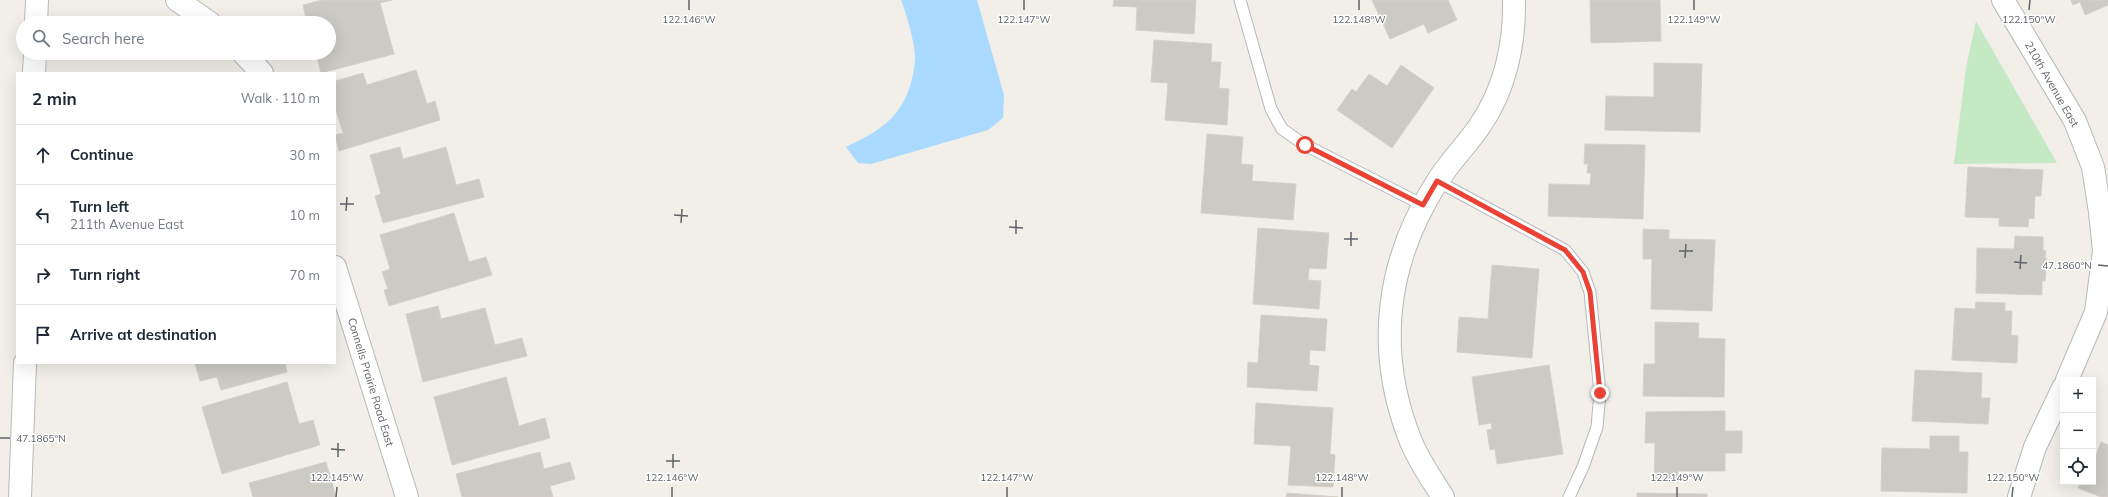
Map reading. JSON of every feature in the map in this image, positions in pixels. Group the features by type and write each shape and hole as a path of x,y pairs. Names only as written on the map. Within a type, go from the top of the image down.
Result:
{"street":[{"path":"36,16 37,0"},
{"path":"177,0 200,16"},
{"path":"1443,497 1423,466 1411,440 1400,409 1391,368 1389,321 1394,284 1405,243 1423,205 1437,181 1480,126 1495,99 1507,66 1515,24 1514,0"},
{"name":"210th Avenue East","path":"2003,0 2075,121 2093,167 2104,251 2096,312 2068,377"},
{"path":"34,72 35,60"},
{"path":"250,60 261,72"},
{"name":"Connells Prairie Road East","path":"336,270 407,497"},
{"path":"20,497 25,364"},
{"path":"2018,497 2035,447 2060,394"}],"lane":[{"path":"1240,0 1271,109 1282,129 1305,145 1423,205"},
{"path":"1437,181 1565,250 1583,272 1590,292 1600,393 1597,427 1583,467 1569,497"}],"green space":[{"path":"1976,21 2057,163 1954,164 1966,68"}],"water":[{"path":"901,0 977,0 1004,95 1003,118 988,130 871,164 858,163 846,147 873,133 891,119 904,101 912,80 915,59 914,46"}],"building":[{"path":"322,0 392,0 380,3 394,54 321,72 318,60 336,60 336,16 305,16 303,5"},
{"path":"1114,0 1196,0 1194,34 1136,30 1137,7 1113,6"},
{"path":"1372,0 1448,0 1457,20 1428,33 1424,24 1390,39"},
{"path":"1590,0 1660,0 1661,41 1591,43"},
{"path":"2071,0 2108,0 2108,5 2085,15 2080,2 2073,5"},
{"path":"1154,40 1212,44 1211,62 1221,62 1219,88 1229,89 1227,125 1165,120 1168,83 1151,82"},
{"path":"1654,63 1702,64 1700,132 1605,130 1606,96 1654,97"},
{"path":"1401,65 1434,88 1392,148 1337,110 1352,89 1356,92 1369,74 1387,86"},
{"path":"416,70 427,104 435,101 440,120 339,151 336,135 343,133 336,110 336,81 363,73 367,85"},
{"path":"1207,134 1243,137 1241,164 1253,165 1252,181 1296,184 1293,220 1201,213"},
{"path":"1585,144 1645,145 1643,219 1548,216 1549,184 1590,185 1591,173 1587,173 1588,164 1584,164"},
{"path":"400,147 403,159 446,147 456,185 479,179 484,197 383,223 375,196 381,194 370,155"},
{"path":"1968,167 2043,170 2041,196 2035,196 2034,219 2029,218 2028,227 1999,226 1999,218 1965,217"},
{"path":"454,213 469,262 486,257 492,275 389,306 384,290 388,289 382,272 390,269 380,235"},
{"path":"1258,228 1329,233 1326,269 1309,268 1308,280 1321,281 1319,309 1253,304"},
{"path":"1643,229 1669,230 1669,239 1715,240 1712,311 1651,309 1652,259 1643,259"},
{"path":"2015,236 2043,237 2043,250 2046,251 2045,258 2047,258 2045,281 2042,281 2042,295 1976,293 1977,248 2014,249"},
{"path":"1492,265 1539,269 1532,358 1457,352 1459,317 1488,319"},
{"path":"1976,302 2005,303 2005,311 2012,311 2011,335 2018,336 2017,363 1952,360 1955,308 1975,309"},
{"path":"438,306 441,319 485,308 495,345 522,338 527,356 423,382 406,314"},
{"path":"1261,315 1327,319 1325,351 1310,350 1309,365 1319,366 1317,391 1247,387 1248,362 1258,363"},
{"path":"1655,322 1699,323 1698,338 1725,339 1724,397 1643,396 1644,364 1655,364"},
{"path":"195,364 285,364 287,372 221,390 217,377 200,381"},
{"path":"1549,365 1563,454 1497,464 1495,449 1490,450 1487,430 1492,429 1491,423 1479,425 1472,377"},
{"path":"1915,370 1982,373 1981,398 1990,398 1988,424 1912,421"},
{"path":"506,377 519,426 545,418 550,438 452,465 434,397"},
{"path":"287,382 299,424 313,420 320,445 222,474 202,407"},
{"path":"1256,403 1333,408 1330,454 1335,455 1333,487 1288,485 1291,446 1254,444"},
{"path":"1725,411 1725,431 1742,431 1742,453 1725,453 1725,471 1678,471 1678,482 1654,482 1655,443 1645,443 1646,412"},
{"path":"1930,436 1959,436 1959,452 1968,452 1967,493 1881,491 1882,448 1930,449"},
{"path":"2101,442 2108,445 2108,497 2101,497 2078,488 2080,485 2096,485 2096,456"},
{"path":"540,452 544,469 570,462 575,479 550,486 553,497 462,497 456,474"},
{"path":"326,462 336,497 253,497 249,483"},
{"path":"1287,493 1338,497 1286,497"},
{"path":"1637,493 1707,494 1707,497 1637,497"}],"route":[{"path":"1305,145 1423,205 1437,181 1565,250 1583,272 1590,292 1600,393"}]}
